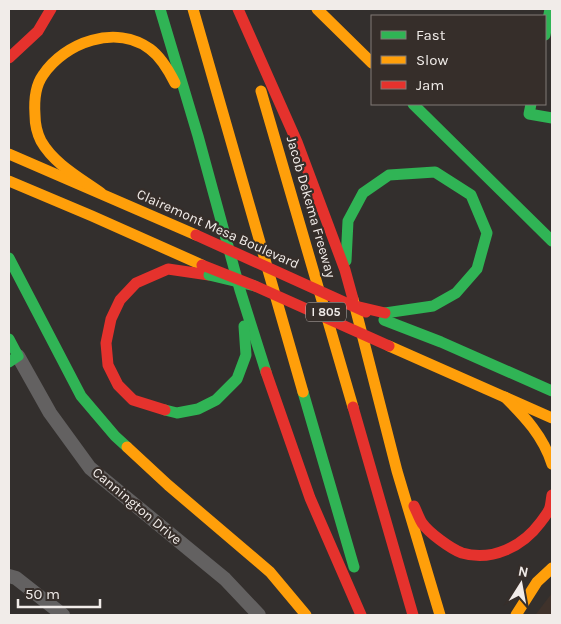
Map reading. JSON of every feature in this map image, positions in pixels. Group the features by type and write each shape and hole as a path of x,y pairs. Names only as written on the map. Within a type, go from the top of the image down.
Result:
{"main road":[{"path":"9,58 38,31 51,9"},
{"path":"160,9 198,136 240,290 277,405 310,498 361,615"},
{"path":"193,9 368,615"},
{"path":"238,9 298,142 345,270 397,471 440,615"},
{"name":"Jacob Dekema Freeway","path":"238,9 414,615"},
{"path":"317,9 371,62"},
{"path":"546,30 550,9"},
{"path":"101,193 56,161 41,140 36,124 34,107 42,75 52,63 66,52 96,39 114,37 134,41 150,49 175,82 198,136"},
{"path":"414,105 552,241"},
{"path":"530,109 552,118"},
{"name":"Clairemont Mesa Boulevard","path":"9,154 351,305 385,316"},
{"path":"345,270 348,221 363,193 389,175 435,172 471,195 487,233 477,269 456,293 433,306 385,316"},
{"path":"9,181 92,216 206,270 255,286 552,418"},
{"path":"9,258 81,396 115,436 168,485 270,572 306,615"},
{"path":"206,270 168,269 136,283 120,300 111,319 106,343 108,365 118,385 133,400 177,413 198,409 216,400 237,379 246,355 240,290"},
{"path":"385,316 552,391"},
{"path":"9,339 13,359"},
{"path":"505,397 530,422 543,440 552,464"},
{"path":"397,471 423,524 448,546 461,552 476,555 493,554 512,548 524,540 538,526 548,511 552,495"},
{"path":"516,615 537,582 552,568"}],"street":[{"name":"Cannington Drive","path":"13,359 90,468 225,579 258,615"},
{"path":"9,576 16,578 59,614"}],"shaded area":[{"path":"552,593 552,615 537,615 536,614"}],"traffic: fast":[{"path":"160,9 198,136 240,290 266,372"},
{"path":"546,30 550,9"},
{"path":"414,105 552,241"},
{"path":"531,105 529,114 552,118"},
{"path":"346,261 348,221 363,193 389,175 435,172 471,195 487,233 477,269 456,293 433,306 385,313"},
{"path":"9,258 81,396 115,436 127,447"},
{"path":"209,275 255,286"},
{"path":"384,320 441,342 552,391"},
{"path":"165,410 177,413 198,409 216,400 237,379 246,355 244,326"},
{"path":"9,339 18,356 9,362"},
{"path":"303,392 354,567"}],"traffic: slow":[{"path":"193,9 303,392"},
{"path":"317,9 371,62"},
{"path":"101,193 60,164 41,141 35,118 36,94 40,79 53,63 78,46 92,40 122,38 137,42 154,52 164,64 175,83"},
{"path":"261,91 353,407"},
{"path":"9,154 196,235"},
{"path":"9,181 202,265"},
{"path":"353,299 397,471 440,615"},
{"path":"389,346 552,418"},
{"path":"505,397 538,436 552,464"},
{"path":"127,447 168,485 270,572 306,615"},
{"path":"516,615 537,582 552,568"}],"traffic: jam":[{"path":"9,58 38,31 51,9"},
{"path":"238,9 297,142 345,270 353,299"},
{"path":"196,235 366,312"},
{"path":"202,265 255,286 389,346"},
{"path":"165,410 133,400 118,385 108,365 106,343 111,319 120,300 136,283 168,269 209,275"},
{"path":"351,305 385,313"},
{"path":"266,372 310,498 361,615"},
{"path":"353,407 413,615"},
{"path":"414,506 425,527 446,544 462,553 484,555 506,550 525,539 547,513 552,495"}]}
